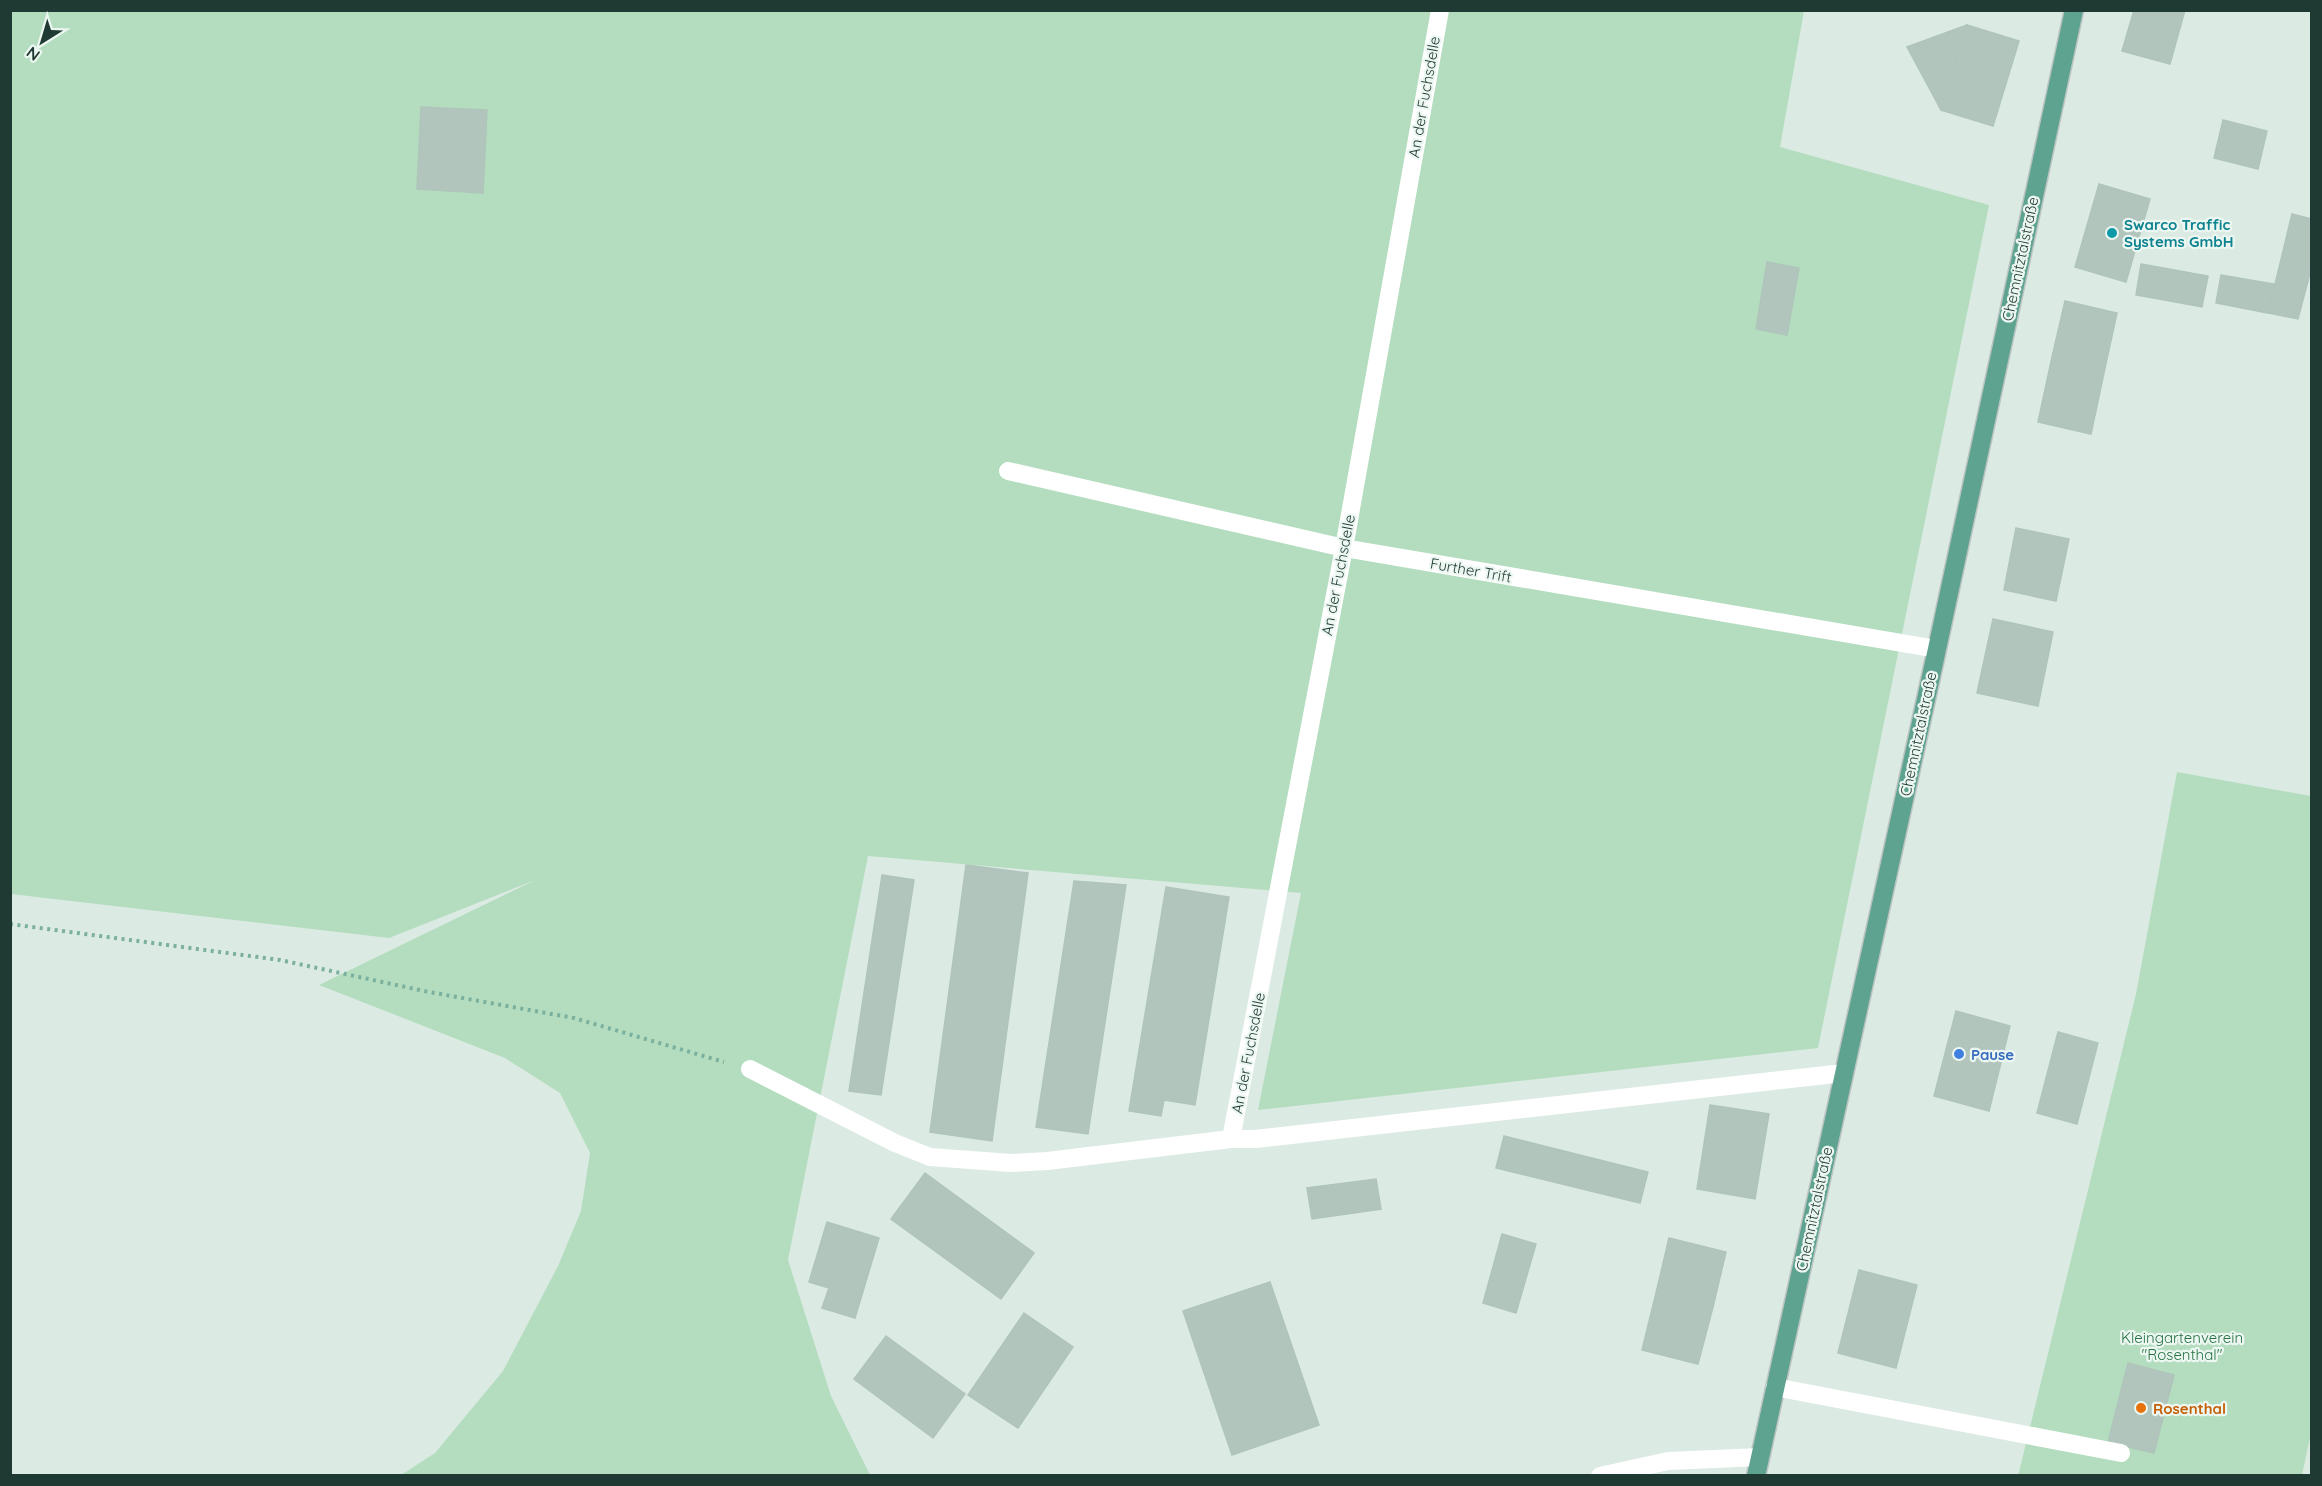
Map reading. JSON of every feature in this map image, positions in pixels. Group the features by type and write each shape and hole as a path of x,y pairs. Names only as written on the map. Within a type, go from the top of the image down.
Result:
{"main road":[{"name":"Chemnitztalstraße","path":"1756,1476 2074,10"}],"street":[{"name":"An der Fuchsdelle","path":"1231,1140 1344,548 1440,10"},
{"name":"Further Trift","path":"1008,471 1344,548 1937,649"},
{"path":"750,1069 895,1143 930,1157 1011,1163 1255,1139 1844,1073"},
{"path":"1775,1387 2121,1453"},
{"path":"1600,1476 1668,1461 1760,1457"}],"path":[{"path":"10,924 280,960 429,992 574,1018 750,1069"}],"green space":[{"path":"11,11 1804,11 1780,147 1989,205 1818,1048 1258,1110 1301,893 868,856 788,1260 831,1396 870,1475 401,1475 435,1453 503,1371 558,1266 581,1211 590,1153 560,1093 505,1058 319,985 535,880 389,938 11,894"},
{"name":"Kleingartenverein \"Rosenthal\"","path":"2177,772 2311,796 2312,1428 2302,1475 2018,1476 2136,994"}],"building":[{"path":"2134,10 2185,10 2170,64 2122,51"},
{"path":"1967,25 2019,41 1993,126 1941,110"},
{"path":"1967,25 1941,110 1907,47"},
{"path":"421,107 487,110 483,193 417,189"},
{"path":"2223,120 2267,131 2258,169 2214,158"},
{"name":"Swarco Traffic Systems GmbH","path":"2099,184 2150,199 2126,282 2075,267"},
{"path":"2292,214 2312,219 2312,266 2298,319 2268,313"},
{"path":"1767,262 1799,268 1787,335 1756,329"},
{"path":"2141,264 2208,276 2202,307 2136,295"},
{"path":"2221,275 2274,284 2268,313 2216,303"},
{"path":"2065,301 2117,313 2105,368 2052,357"},
{"path":"2052,357 2105,368 2091,434 2038,422"},
{"path":"2016,528 2069,539 2056,601 2004,590"},
{"path":"1993,619 2053,632 2038,706 1977,693"},
{"path":"966,865 1028,873 992,1141 930,1132"},
{"path":"882,875 914,880 881,1095 849,1091"},
{"path":"1074,881 1126,885 1088,1134 1036,1127"},
{"path":"1166,887 1229,897 1195,1105 1164,1100 1161,1116 1129,1111"},
{"path":"1956,1011 2010,1026 1989,1111 1934,1096"},
{"path":"2058,1032 2098,1043 2077,1124 2037,1113"},
{"path":"1710,1105 1769,1114 1755,1199 1697,1189"},
{"path":"1504,1136 1648,1172 1640,1203 1496,1168"},
{"path":"925,1173 1034,1253 1001,1299 891,1219"},
{"path":"1376,1179 1381,1209 1312,1219 1307,1188"},
{"path":"827,1222 879,1238 855,1318 822,1308 829,1288 809,1282"},
{"path":"1502,1234 1536,1244 1516,1313 1483,1303"},
{"path":"1669,1238 1726,1252 1713,1307 1656,1293"},
{"path":"1859,1270 1917,1285 1896,1368 1838,1353"},
{"path":"1270,1282 1319,1425 1232,1455 1183,1311"},
{"path":"1656,1293 1713,1307 1698,1364 1642,1350"},
{"path":"1024,1313 1073,1347 1018,1428 968,1395"},
{"path":"886,1336 965,1394 933,1438 854,1379"},
{"name":"Rosenthal","path":"2128,1363 2174,1375 2154,1453 2108,1442"}],"place":[{"name":"Swarco Traffic Systems GmbH","path":"2112,233"},
{"name":"Pause","path":"1959,1054"},
{"name":"Rosenthal","path":"2141,1408"}]}
